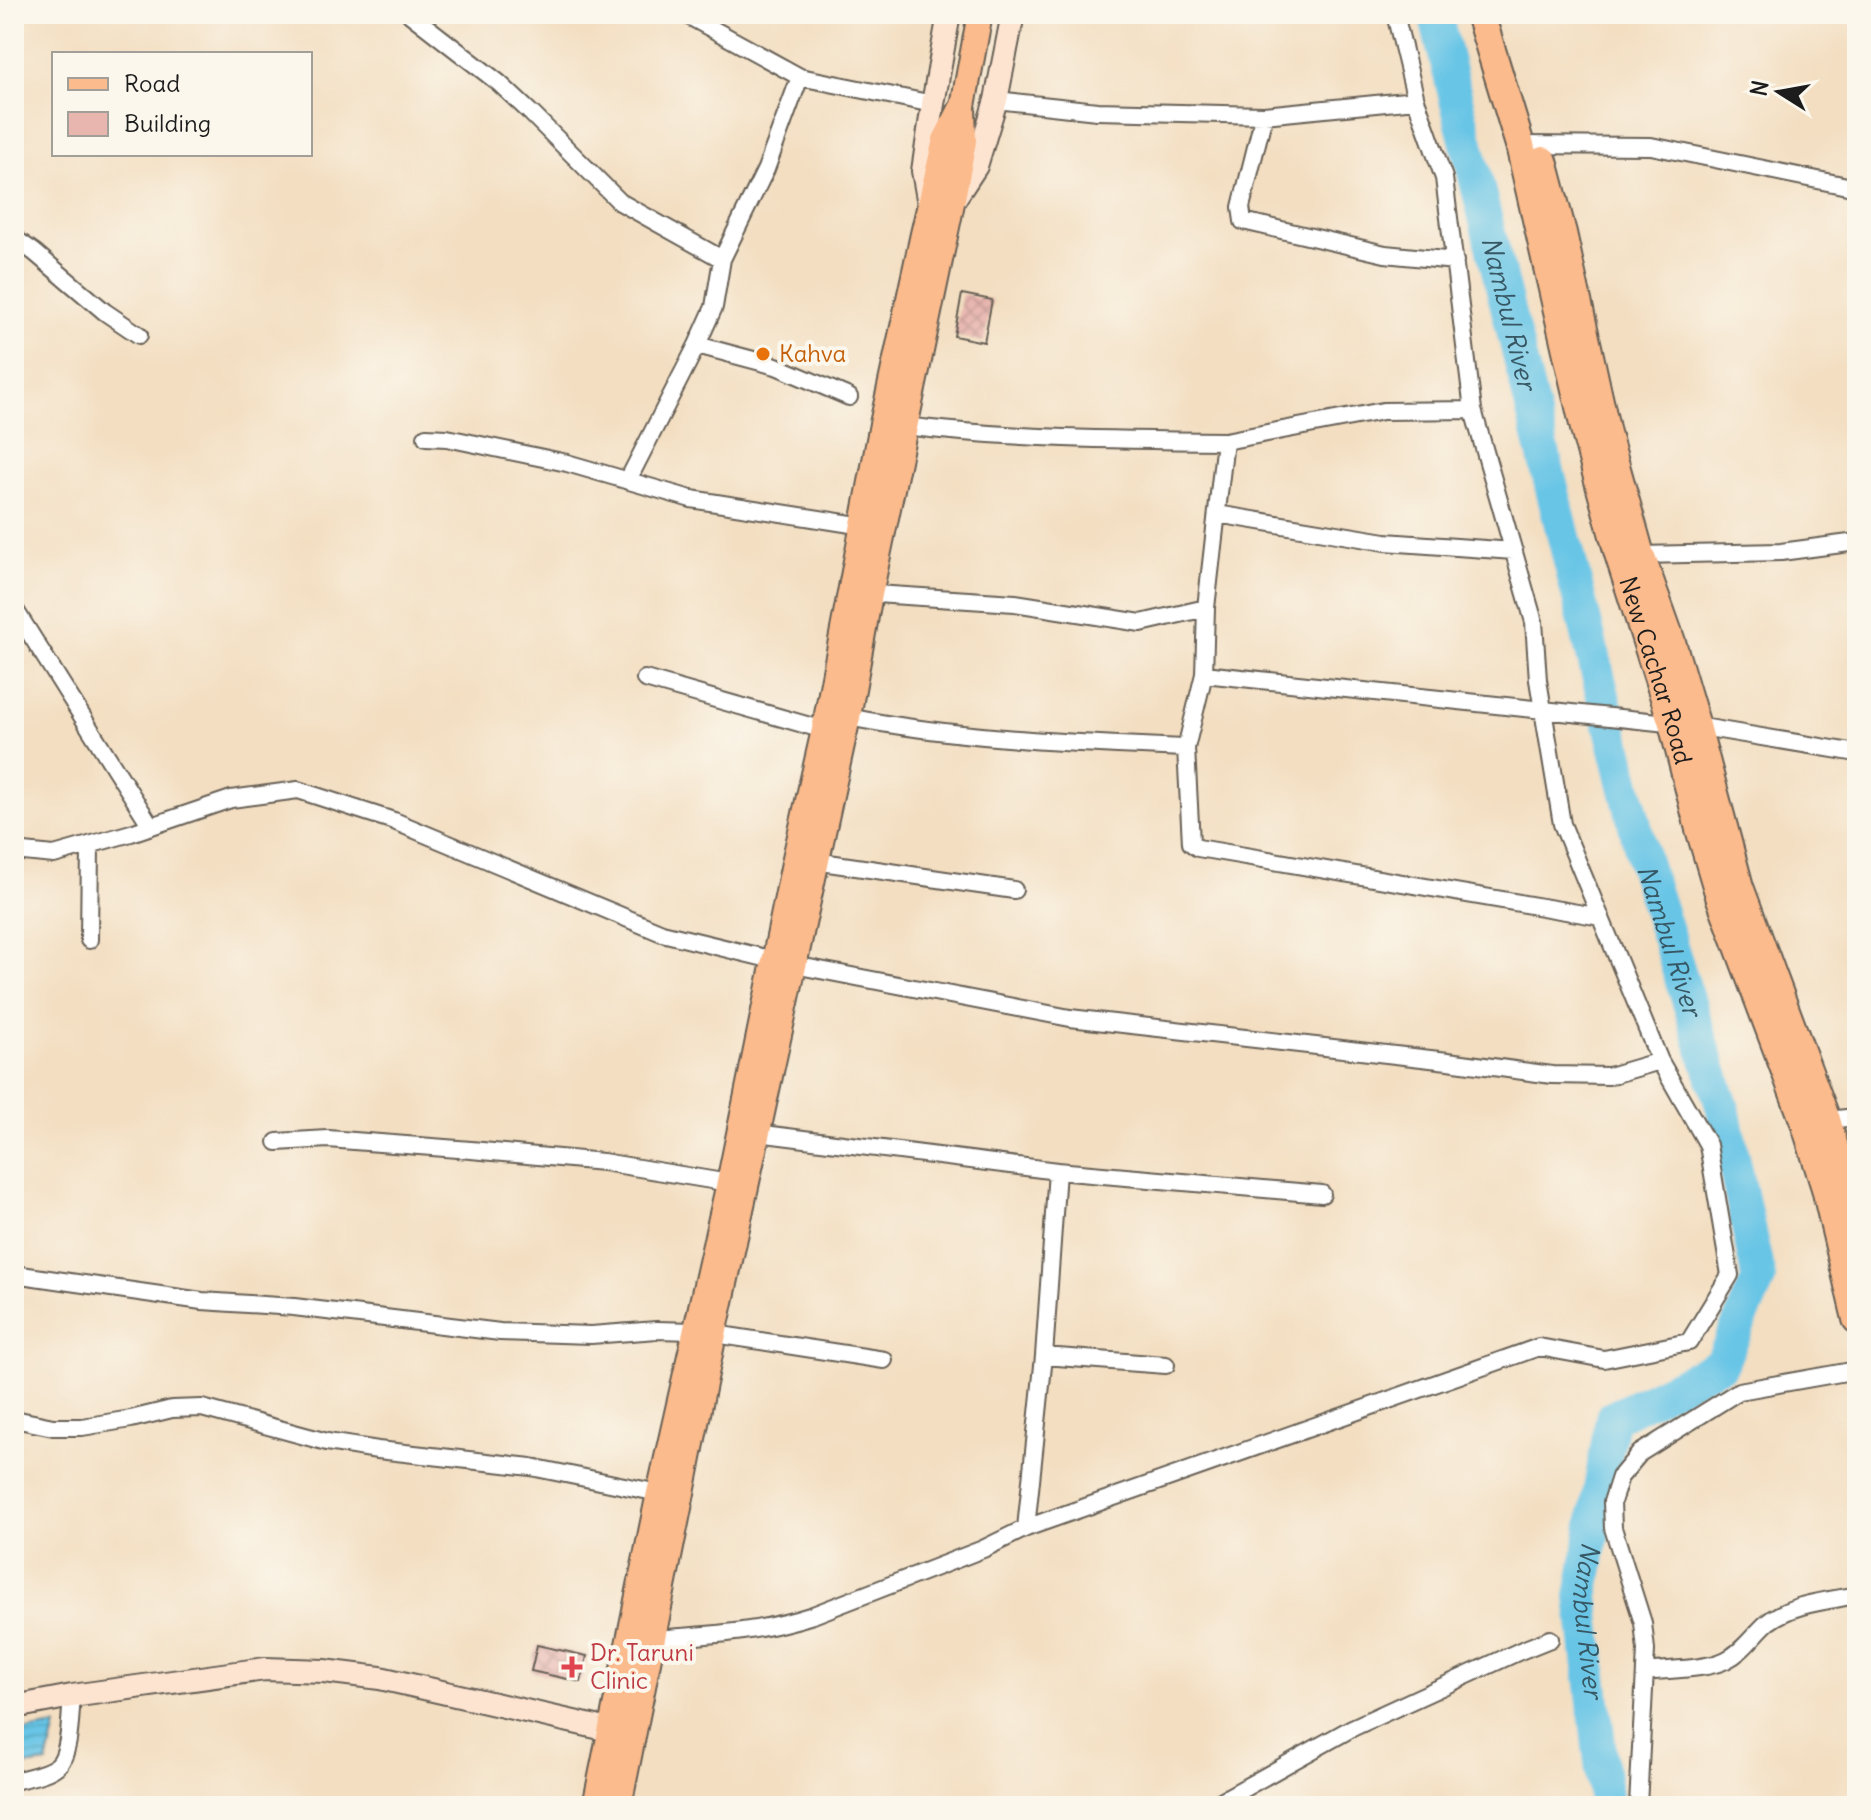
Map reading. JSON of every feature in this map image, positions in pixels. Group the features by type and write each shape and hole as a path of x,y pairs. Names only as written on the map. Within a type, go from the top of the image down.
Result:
{"highway":[{"name":"New Cachar Road","path":"1480,14 1562,233 1606,433 1640,555 1671,642 1680,724 1700,829 1720,896 1805,1122 1826,1188 1857,1319"},
{"name":"New Cachar Road","path":"1500,14 1593,460 1619,554 1826,1120 1857,1226"}],"main road":[{"path":"806,859 848,717 864,526 882,424 941,204 949,168 945,140 963,106 980,14"},
{"path":"619,1806 622,1734 659,1493 705,1333 749,1133 806,859 824,730 904,426 941,204"},
{"path":"595,1806 652,1639 729,1183 749,1133"}],"street":[{"path":"410,14 510,94 620,202 722,259"},
{"path":"685,14 800,77 933,104"},
{"path":"949,14 923,171 941,204 976,166 996,100 1013,14"},
{"path":"652,1639 736,1633 784,1624 983,1549 1026,1528 1539,1347 1604,1359 1689,1342 1730,1275 1708,1145 1660,1061 1562,824 1538,680 1534,622 1473,410 1444,178 1416,100 1395,14"},
{"path":"628,480 714,307 722,259 766,169 800,77"},
{"path":"996,100 1097,111 1264,115 1416,100"},
{"path":"1264,115 1241,207 1243,221 1385,254 1455,261"},
{"path":"1529,145 1651,146 1857,188"},
{"path":"14,238 105,312 139,335"},
{"path":"697,345 776,366 849,397"},
{"path":"904,426 1084,439 1225,441 1383,411 1473,410"},
{"path":"426,437 447,438 567,463 691,499 864,526"},
{"path":"1225,441 1206,608 1204,674 1186,748 1191,843 1198,848 1601,917"},
{"path":"1217,514 1385,542 1514,551"},
{"path":"1640,555 1781,552 1857,542"},
{"path":"860,594 1015,603 1141,623 1206,608"},
{"path":"14,608 151,826"},
{"path":"1204,674 1680,724 1857,753"},
{"path":"645,679 824,730"},
{"path":"848,717 1025,740 1186,748"},
{"path":"14,851 54,855 231,799 298,790 394,821 662,933 784,963 1070,1018 1552,1075 1609,1076 1660,1061"},
{"path":"89,940 90,845"},
{"path":"806,859 1014,890"},
{"path":"1826,1120 1857,1117"},
{"path":"749,1133 1057,1171 1322,1194"},
{"path":"277,1142 328,1139 471,1150 603,1162 729,1183"},
{"path":"1026,1528 1044,1356 1057,1171"},
{"path":"14,1274 202,1301 294,1307 500,1332 591,1335 657,1330 705,1333 884,1360"},
{"path":"1044,1356 1166,1365"},
{"path":"1638,1806 1646,1650 1643,1623 1613,1528 1611,1514 1620,1477 1640,1453 1739,1391 1857,1370"},
{"path":"14,1419 53,1427 82,1427 172,1409 202,1408 327,1442 531,1467 659,1493"},
{"path":"1646,1672 1726,1660 1743,1649 1767,1624 1789,1610 1857,1595"},
{"path":"1212,1806 1352,1728 1550,1639"},
{"path":"14,1707 265,1669 324,1671 380,1678 622,1734"},
{"path":"14,1781 43,1773 61,1762 66,1752 72,1696"}],"water":[{"path":"56,1726 47,1763 14,1767 14,1733"}],"building":[{"path":"962,294 992,300 984,342 954,336"},
{"path":"537,1645 587,1656 581,1682 531,1671"}],"waterway":[{"name":"Nambul River","path":"1435,14 1644,862 1723,1109 1759,1279 1721,1364 1612,1418 1582,1597 1606,1806"}],"place":[{"name":"Kahva","path":"763,354"},
{"name":"Dr. Taruni Clinic","path":"572,1667"}]}
